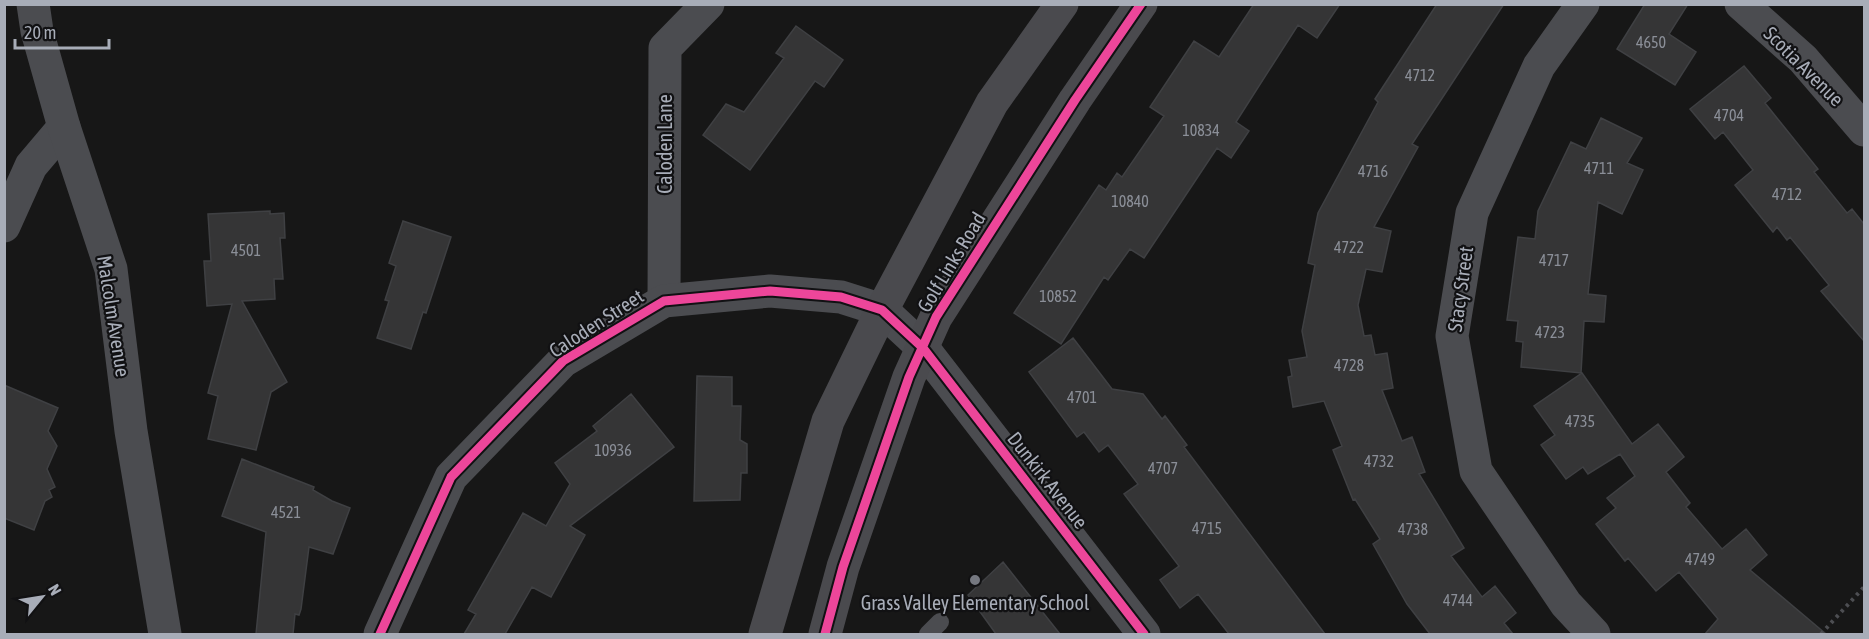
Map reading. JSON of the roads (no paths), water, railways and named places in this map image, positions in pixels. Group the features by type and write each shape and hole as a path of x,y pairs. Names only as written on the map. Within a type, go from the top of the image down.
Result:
{"main road":[{"name":"Golf Links Road","path":"765,634 828,421 882,310 992,104 1062,4"},
{"name":"Golf Links Road","path":"828,633 843,567 909,377 936,317 1075,100 1141,4"}],"street":[{"name":"Malcolm Avenue","path":"33,4 37,31 64,127 111,269 131,431 165,634"},
{"name":"Caloden Lane","path":"664,301 665,48 708,4"},
{"name":"Stacy Street","path":"1583,4 1539,66 1472,213 1452,336 1476,471 1566,604 1594,634"},
{"name":"Scotia Avenue","path":"1740,4 1803,59 1864,130"},
{"path":"4,226 30,166 64,127"},
{"name":"Caloden Street","path":"380,634 451,477 563,361 664,301 770,291 841,297 882,310 923,348"},
{"name":"Dunkirk Avenue","path":"923,348 1144,634"}],"place":[{"name":"Grass Valley Elementary School","path":"975,580"}]}
